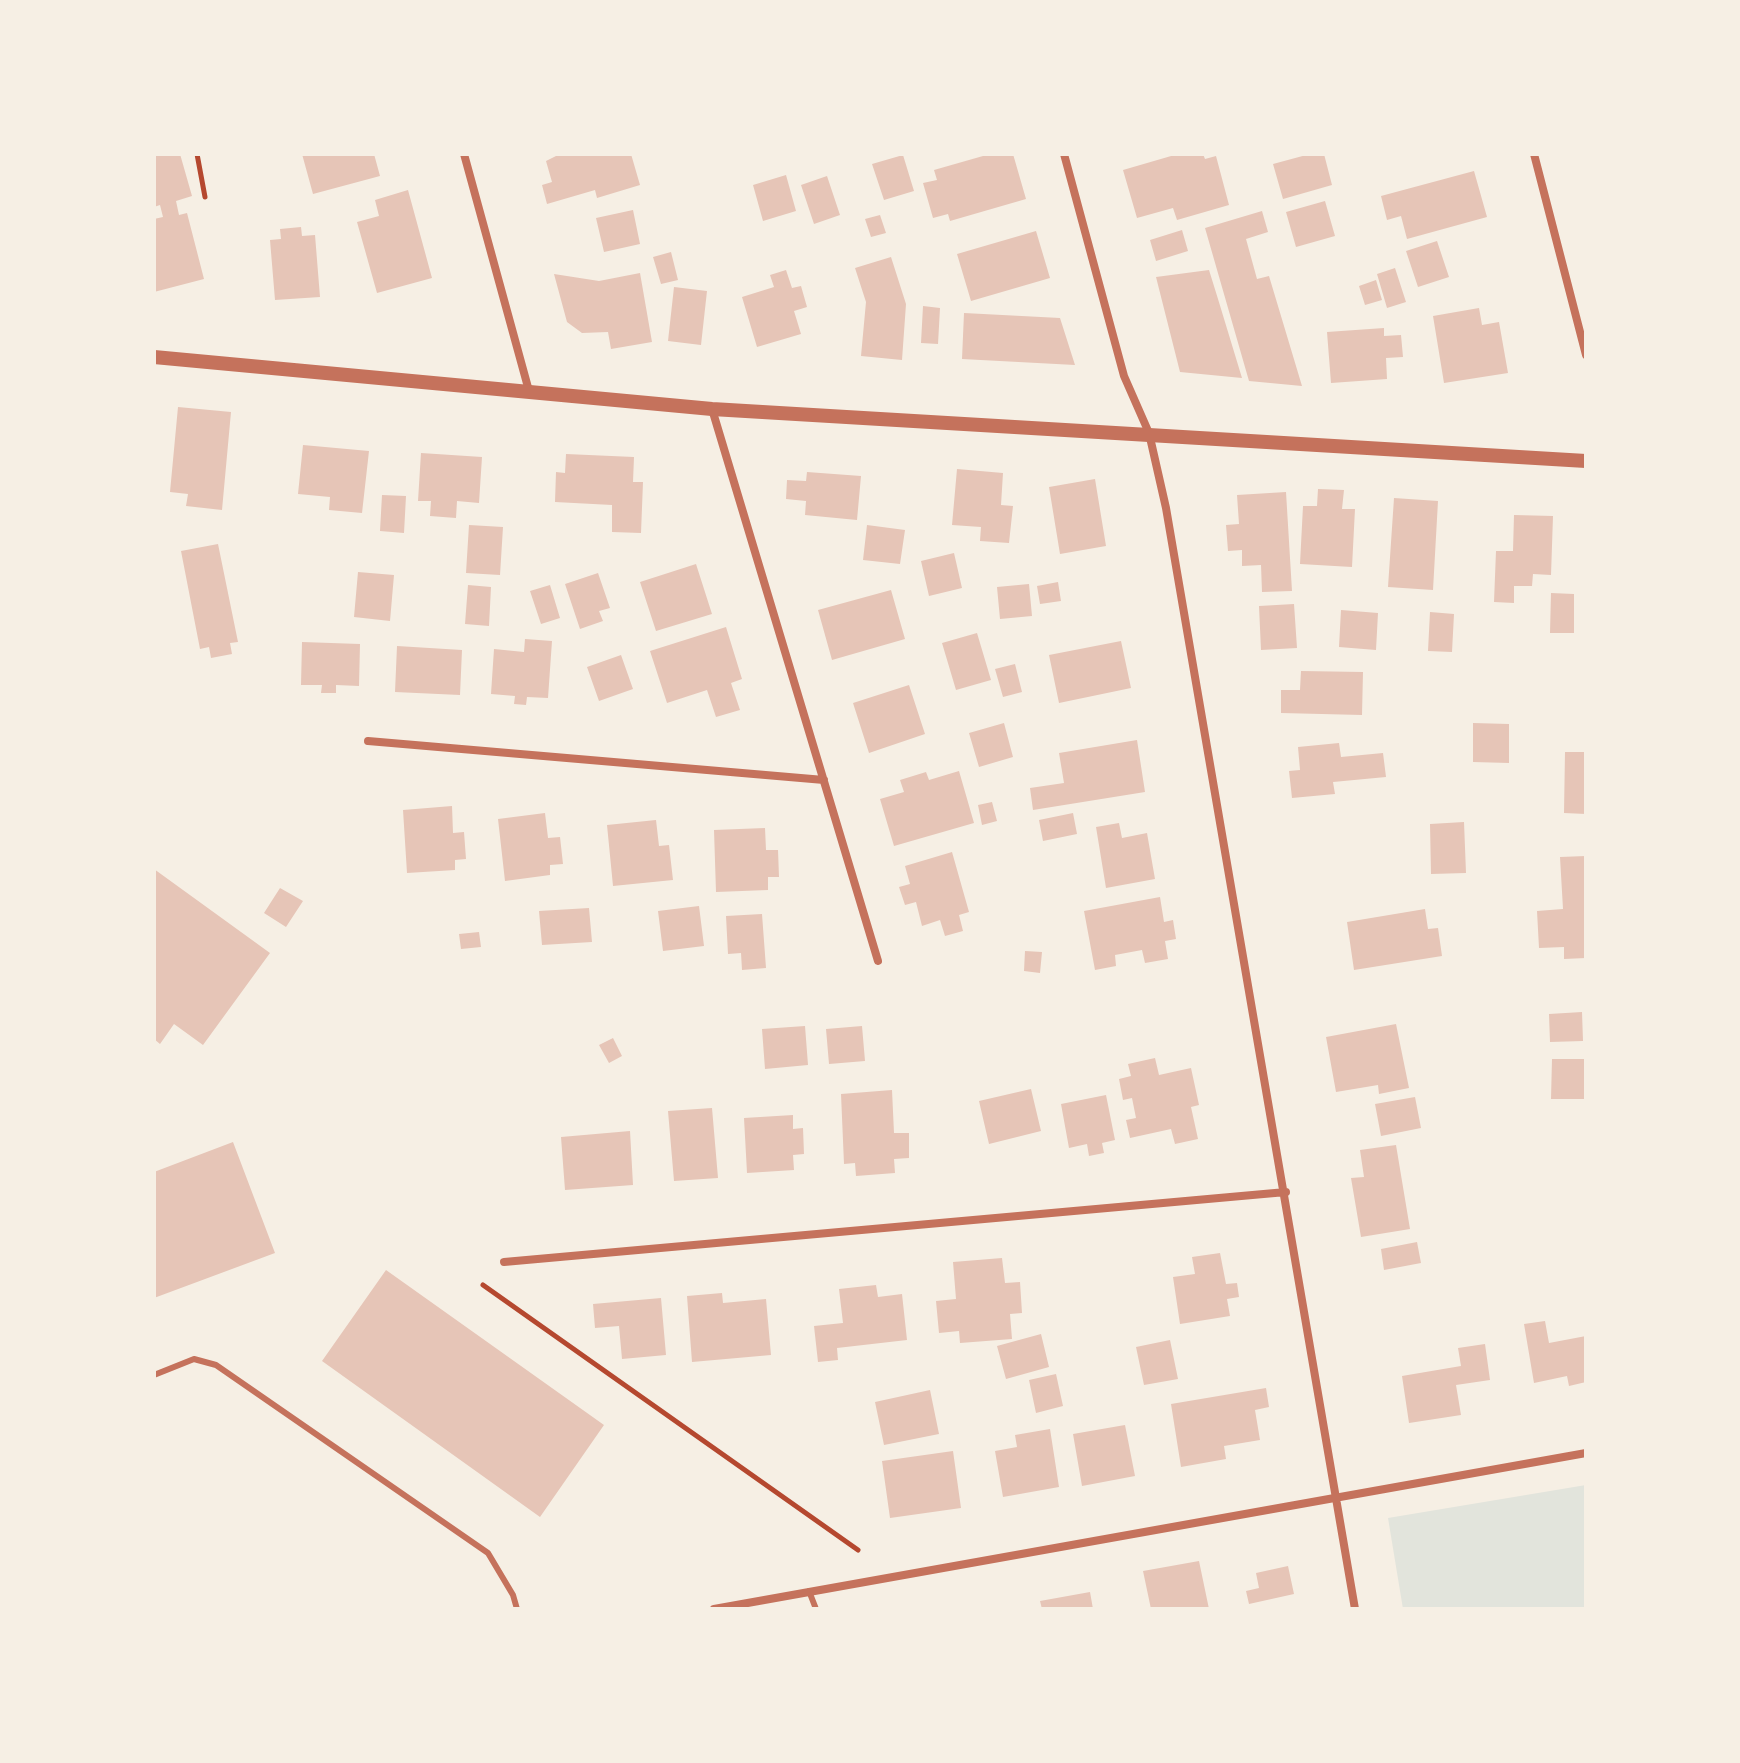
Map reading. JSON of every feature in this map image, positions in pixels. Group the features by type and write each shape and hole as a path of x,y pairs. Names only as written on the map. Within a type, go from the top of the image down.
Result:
{"street":[{"path":"464,154 529,391"},
{"path":"1064,154 1124,376 1149,433 1166,508 1286,1192 1355,1609"},
{"path":"1534,154 1586,355"},
{"path":"154,357 712,409 1586,461"},
{"path":"712,409 878,961"},
{"path":"368,741 824,780"},
{"path":"504,1262 1286,1192"},
{"path":"714,1609 1586,1453"}],"lane":[{"path":"154,1375 194,1359 216,1365 488,1553 513,1595 517,1609"},
{"path":"809,1591 816,1609"}],"path":[{"path":"197,154 205,197"},
{"path":"483,1285 858,1550"}],"shaded area":[{"path":"1586,1485 1586,1609 1403,1609 1388,1518"}],"building":[{"path":"154,154 180,154 192,196 176,201 179,215 187,213 204,279 154,292 154,219 163,217 160,205 154,207"},
{"path":"302,154 374,154 380,176 313,194"},
{"path":"560,154 631,154 640,185 597,198 595,190 547,204 542,185 552,182 546,161"},
{"path":"990,154 1013,154 1026,199 950,221 948,214 933,218 923,183 937,180 934,170"},
{"path":"1178,154 1203,154 1205,159 1216,156 1229,205 1177,220 1173,208 1137,218 1123,170"},
{"path":"1310,154 1324,154 1332,185 1283,199 1273,164"},
{"path":"903,155 914,191 884,200 872,164"},
{"path":"1474,171 1487,217 1407,239 1401,216 1387,220 1381,196"},
{"path":"786,175 796,211 763,221 753,185"},
{"path":"827,176 840,215 814,224 801,185"},
{"path":"408,190 432,278 377,293 357,222 379,216 375,200"},
{"path":"1325,201 1335,236 1296,247 1286,212"},
{"path":"633,210 640,244 604,252 596,218"},
{"path":"1262,211 1268,232 1246,239 1257,279 1269,276 1302,386 1249,381 1205,228"},
{"path":"880,215 886,233 871,237 865,219"},
{"path":"301,227 302,236 315,235 320,297 275,300 270,240 281,239 280,229"},
{"path":"1182,230 1188,251 1156,261 1150,240"},
{"path":"1036,231 1050,278 971,301 957,254"},
{"path":"1437,241 1449,277 1418,287 1406,251"},
{"path":"671,252 678,280 661,284 653,257"},
{"path":"891,257 906,304 902,360 861,356 866,302 855,268"},
{"path":"1395,268 1406,302 1387,308 1377,274"},
{"path":"786,270 792,288 801,286 807,307 794,311 801,334 757,347 742,297 774,287 770,275"},
{"path":"1209,270 1242,378 1180,372 1156,277"},
{"path":"640,273 652,342 611,349 608,332 582,333 567,322 554,274 599,281"},
{"path":"1376,280 1382,300 1365,305 1359,286"},
{"path":"674,287 707,291 701,345 668,341"},
{"path":"923,306 940,308 938,344 921,343"},
{"path":"1479,308 1482,325 1499,322 1508,373 1444,383 1433,316"},
{"path":"964,313 1060,318 1075,365 962,359"},
{"path":"1384,328 1384,336 1401,335 1403,357 1386,358 1387,379 1331,383 1327,332"},
{"path":"178,407 231,412 222,510 186,506 188,494 170,492"},
{"path":"303,445 369,451 362,513 329,510 330,497 298,494"},
{"path":"421,453 482,457 479,503 457,501 456,518 430,516 431,501 418,501"},
{"path":"566,454 634,457 633,482 643,482 641,533 612,532 612,505 555,502 556,472 565,473"},
{"path":"957,469 1003,473 1001,505 1013,506 1009,543 980,541 981,527 952,525"},
{"path":"807,472 861,476 857,520 805,515 806,501 786,499 787,480 806,481"},
{"path":"1095,479 1106,546 1060,554 1049,487"},
{"path":"1318,489 1344,490 1342,509 1355,509 1352,567 1300,564 1303,506 1317,506"},
{"path":"1286,492 1292,591 1262,592 1261,565 1242,566 1242,550 1228,551 1226,525 1239,524 1237,495"},
{"path":"382,495 406,496 404,533 380,531"},
{"path":"1394,498 1438,501 1433,590 1388,587"},
{"path":"1514,515 1553,516 1551,575 1533,574 1532,586 1514,586 1514,603 1494,602 1496,551 1513,551"},
{"path":"469,525 503,527 500,575 466,573"},
{"path":"867,525 905,530 900,564 863,560"},
{"path":"218,544 238,642 230,643 232,654 211,658 209,647 200,649 181,551"},
{"path":"954,553 962,588 929,596 921,561"},
{"path":"696,564 712,614 656,631 640,582"},
{"path":"358,572 394,575 390,621 354,617"},
{"path":"598,573 610,608 599,611 603,621 580,629 565,584"},
{"path":"1058,582 1061,601 1040,604 1037,586"},
{"path":"1029,584 1032,616 1000,619 997,587"},
{"path":"468,585 491,587 489,626 465,624"},
{"path":"550,585 560,618 541,624 530,591"},
{"path":"891,590 905,639 832,660 818,610"},
{"path":"1551,593 1574,594 1574,633 1550,633"},
{"path":"1294,604 1297,648 1261,650 1259,606"},
{"path":"1341,610 1378,613 1376,650 1339,647"},
{"path":"1430,612 1454,614 1452,652 1428,651"},
{"path":"726,627 742,679 731,683 740,710 716,717 707,690 667,703 650,651"},
{"path":"977,633 991,680 956,690 942,643"},
{"path":"525,639 552,641 548,698 527,697 526,705 514,704 515,696 491,694 494,649 524,652"},
{"path":"1121,641 1131,688 1059,703 1049,655"},
{"path":"302,642 360,644 359,686 336,685 336,693 321,693 322,685 301,685"},
{"path":"397,646 462,650 460,695 395,692"},
{"path":"621,655 633,689 599,701 587,667"},
{"path":"1015,664 1022,692 1003,697 995,669"},
{"path":"1301,671 1363,672 1362,715 1281,713 1281,690 1300,690"},
{"path":"909,685 925,734 869,753 853,703"},
{"path":"1004,723 1013,757 979,767 969,733"},
{"path":"1473,723 1509,724 1509,763 1473,762"},
{"path":"1137,740 1145,792 1033,810 1030,788 1064,783 1059,753"},
{"path":"1339,743 1341,757 1383,753 1386,777 1333,782 1335,794 1292,798 1289,771 1300,770 1298,747"},
{"path":"1565,752 1586,752 1586,814 1564,813"},
{"path":"959,771 974,823 894,846 880,799 904,792 900,780 926,772 929,780"},
{"path":"992,802 997,821 982,825 978,805"},
{"path":"452,806 453,833 464,832 466,859 455,860 455,870 407,873 403,810"},
{"path":"545,813 548,838 560,837 563,864 550,865 550,875 505,881 498,819"},
{"path":"1073,813 1077,834 1043,841 1039,820"},
{"path":"656,820 659,846 669,845 673,880 613,886 607,825"},
{"path":"1464,822 1466,873 1431,874 1430,824"},
{"path":"1119,823 1122,838 1147,833 1155,879 1106,888 1096,827"},
{"path":"765,828 766,850 778,850 779,877 768,877 768,890 716,892 714,830"},
{"path":"952,852 969,912 959,915 963,931 945,936 940,920 922,926 916,902 905,905 899,887 910,884 905,866"},
{"path":"1586,856 1586,958 1564,959 1564,947 1539,948 1537,911 1563,909 1560,857"},
{"path":"154,869 270,953 203,1045 174,1024 160,1044 154,1039"},
{"path":"280,888 303,901 286,927 264,913"},
{"path":"1160,897 1164,922 1173,920 1176,939 1165,941 1168,959 1145,963 1142,950 1115,955 1116,966 1095,970 1084,911"},
{"path":"699,906 704,946 663,951 658,911"},
{"path":"589,908 592,942 542,945 539,911"},
{"path":"1425,909 1428,929 1438,928 1442,956 1354,970 1347,922"},
{"path":"762,914 766,968 742,970 741,953 728,954 726,916"},
{"path":"479,932 481,947 461,949 459,934"},
{"path":"1025,951 1042,952 1040,973 1024,971"},
{"path":"1582,1012 1583,1041 1550,1042 1549,1014"},
{"path":"1396,1024 1409,1088 1379,1094 1378,1085 1336,1092 1326,1037"},
{"path":"805,1026 808,1065 765,1069 762,1029"},
{"path":"862,1026 865,1061 829,1064 826,1029"},
{"path":"613,1038 622,1056 609,1063 599,1045"},
{"path":"1155,1058 1159,1075 1191,1068 1199,1105 1191,1107 1198,1139 1175,1144 1171,1129 1130,1138 1126,1120 1136,1118 1132,1098 1123,1100 1119,1079 1131,1076 1128,1064"},
{"path":"1552,1059 1586,1059 1586,1099 1551,1099"},
{"path":"1031,1089 1041,1131 989,1144 979,1101"},
{"path":"892,1090 894,1133 909,1133 909,1158 894,1159 895,1173 856,1176 855,1163 844,1164 841,1094"},
{"path":"1106,1095 1115,1140 1102,1143 1104,1153 1089,1156 1087,1144 1069,1148 1061,1104"},
{"path":"1415,1097 1421,1128 1381,1136 1375,1104"},
{"path":"712,1108 718,1178 674,1181 668,1111"},
{"path":"793,1115 793,1129 803,1128 804,1154 793,1155 794,1170 747,1173 744,1118"},
{"path":"630,1131 633,1185 565,1190 561,1137"},
{"path":"233,1142 275,1253 154,1298 154,1172"},
{"path":"1396,1145 1410,1229 1361,1237 1351,1178 1364,1177 1360,1150"},
{"path":"1417,1242 1421,1263 1384,1270 1381,1249"},
{"path":"1220,1253 1226,1284 1237,1283 1239,1297 1227,1299 1230,1316 1180,1324 1173,1277 1195,1274 1192,1257"},
{"path":"1002,1258 1005,1283 1020,1282 1022,1313 1010,1314 1012,1339 960,1343 959,1331 939,1333 936,1301 956,1299 953,1262"},
{"path":"386,1270 604,1425 540,1517 322,1361"},
{"path":"876,1285 878,1297 902,1294 907,1340 837,1348 838,1360 818,1362 814,1326 843,1323 839,1289"},
{"path":"722,1293 723,1303 766,1299 771,1355 692,1362 687,1296"},
{"path":"661,1298 666,1355 622,1359 619,1326 595,1328 593,1304"},
{"path":"1545,1321 1549,1343 1586,1336 1586,1382 1569,1386 1567,1376 1534,1383 1524,1324"},
{"path":"1041,1334 1049,1367 1006,1379 997,1346"},
{"path":"1170,1340 1178,1379 1144,1385 1136,1347"},
{"path":"1485,1344 1490,1380 1456,1385 1461,1415 1409,1423 1402,1376 1461,1366 1458,1348"},
{"path":"1056,1374 1063,1406 1036,1413 1029,1380"},
{"path":"1266,1388 1269,1407 1255,1410 1260,1440 1224,1446 1226,1459 1181,1467 1171,1404"},
{"path":"930,1390 939,1434 884,1445 875,1402"},
{"path":"1125,1425 1135,1476 1082,1486 1073,1434"},
{"path":"1050,1429 1059,1487 1003,1497 995,1451 1017,1447 1015,1435"},
{"path":"953,1451 961,1508 890,1518 882,1461"},
{"path":"1199,1561 1209,1609 1151,1609 1143,1571"},
{"path":"1288,1566 1294,1594 1249,1604 1246,1591 1259,1588 1256,1573"},
{"path":"1090,1592 1093,1609 1042,1609 1040,1601"}]}
